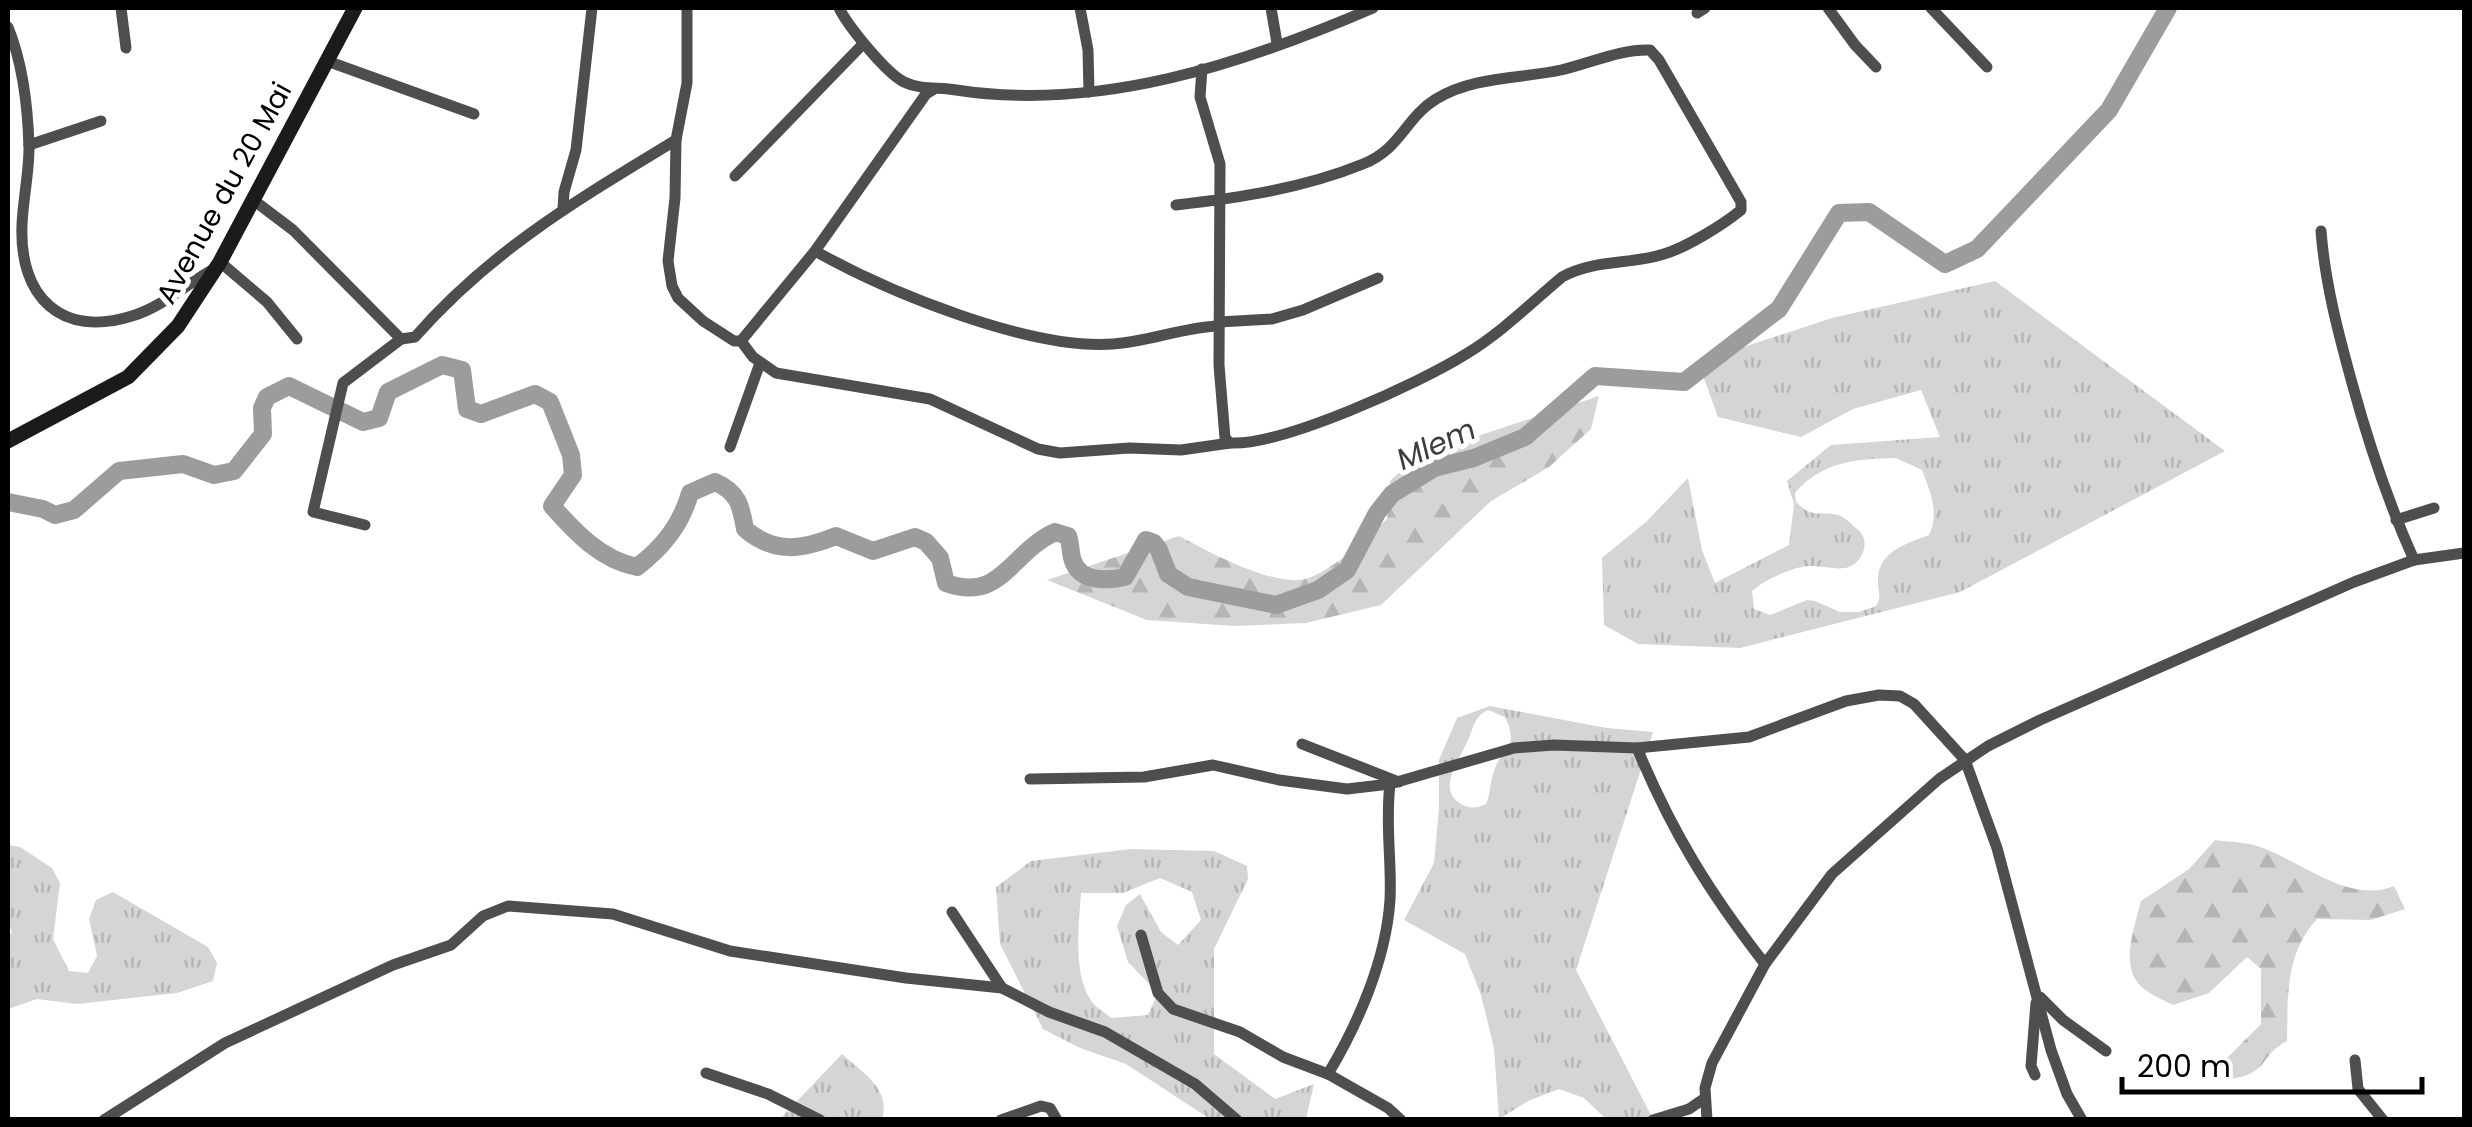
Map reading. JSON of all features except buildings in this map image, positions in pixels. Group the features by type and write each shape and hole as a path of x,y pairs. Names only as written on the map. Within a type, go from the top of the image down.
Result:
{"main road":[{"name":"Avenue du 20 Mai","path":"8,441 128,377 178,326 218,265 354,8"}],"street":[{"path":"121,8 126,48"},
{"path":"563,209 576,150 592,8"},
{"path":"687,8 687,83 676,140 668,261 678,298 703,321 734,341 741,341 760,363 776,372 930,399 1049,451 1181,450 1260,440 1304,428 1426,376 1492,336 1578,268 1666,254 1723,225 1741,210 1741,202 1659,60 1650,50 1633,49 1558,71 1473,83 1437,98 1420,112 1390,150 1363,164 1299,184 1176,205"},
{"path":"838,8 863,44 898,79 934,89 1002,97 1089,92 1158,82 1373,8"},
{"path":"1080,8 1088,50 1089,92"},
{"path":"1271,8 1277,43"},
{"path":"1828,8 1854,45 1876,67"},
{"path":"1931,8 1987,67"},
{"path":"8,27 18,54 28,145 22,226 27,265 42,299 68,320 100,323 158,306 218,265 267,302 297,340"},
{"path":"735,176 863,44"},
{"path":"327,61 474,114"},
{"path":"1202,69 1200,97 1220,164 1219,324 1225,438 1230,443"},
{"path":"741,341 815,251 926,94 934,89"},
{"path":"28,145 101,121"},
{"path":"252,200 293,230 401,339 408,340 485,265 563,209 676,140"},
{"path":"2321,230 2328,295 2362,428 2414,560"},
{"path":"815,251 906,296 1000,328 1040,337 1115,344 1219,324 1272,319 1378,278"},
{"path":"365,525 313,512 343,383 401,339"},
{"path":"730,447 760,363"},
{"path":"2396,520 2434,508"},
{"path":"1706,1120 1705,1098 1712,1063 1765,964 1832,874 1965,760 2040,720 2354,582 2414,560 2464,553"},
{"path":"1030,779 1144,777 1212,766 1347,789 1395,783 1514,748 1637,748 1749,736 1846,701 1878,695 1900,696 1914,704 1965,760 1997,848 2056,1065 2082,1120"},
{"path":"1302,744 1395,783"},
{"path":"1637,748 1658,800 1700,876 1765,964"},
{"path":"1328,1074 1357,1017 1387,922 1390,898 1386,834 1395,783"},
{"path":"104,1120 225,1043 344,986 451,946 483,916 508,906 614,914 730,950 906,978 1002,988 1049,1012 1105,1032 1195,1084 1237,1120"},
{"path":"952,912 1002,988"},
{"path":"1141,935 1158,994 1164,1002 1240,1032 1283,1056 1328,1074 1388,1108 1401,1120"},
{"path":"2037,994 2063,1020 2106,1051"},
{"path":"2035,1075 2030,1066 2037,994"},
{"path":"2356,1060 2358,1090 2383,1120"},
{"path":"706,1073 768,1094 820,1120"},
{"path":"1653,1120 1705,1098"},
{"path":"1001,1120 1040,1106 1050,1108 1057,1120"}],"green space":[{"path":"1995,281 2225,451 1960,592 1740,648 1638,644 1604,625 1602,558 1647,521 1688,478 1702,550 1715,583 1789,545 1794,504 1787,481 1831,445 1940,437 1921,390 1853,409 1801,437 1718,417 1698,362 1832,318","holes":["1896,458 1922,470 1933,502 1932,527 1929,535 1894,551 1882,563 1876,606 1859,612 1840,612 1807,600 1770,615 1754,609 1752,591 1771,579 1802,567 1849,567 1862,555 1864,538 1848,521 1838,515 1812,513 1796,502 1795,493 1805,482 1829,468 1868,459"]},
{"path":"1599,396 1591,429 1549,467 1491,501 1381,605 1306,623 1235,626 1147,620 1047,580 1179,536 1258,573 1305,579 1337,562 1387,519 1390,481 1417,456"},
{"path":"1490,706 1607,728 1653,732 1576,970 1653,1119 1606,1119 1584,1098 1559,1089 1528,1101 1499,1119 1494,1048 1481,995 1465,954 1404,920 1434,863 1439,760 1457,718","holes":["1488,710 1505,717 1511,735 1509,746 1494,771 1486,804 1474,808 1463,805 1455,799 1450,784 1475,724"]},
{"path":"2215,840 2271,851 2341,885 2376,890 2394,886 2405,909 2371,920 2317,919 2299,946 2290,976 2287,1041 2252,1073 2231,1079 2222,1063 2261,1024 2261,969 2247,957 2209,993 2173,1005 2143,988 2135,979 2130,958 2141,901 2189,869"},
{"path":"8,845 20,847 52,868 60,883 53,939 69,971 88,973 97,956 89,919 96,900 113,892 208,947 217,963 213,981 177,993 77,1004 37,999 8,1009 8,937 12,932 8,923"},
{"path":"1131,849 1214,851 1247,866 1248,879 1214,949 1214,1054 1275,1099 1314,1084 1306,1119 1210,1119 1126,1064 1080,1048 1043,1029 1000,944 996,887 1031,861","holes":["1160,878 1192,892 1201,920 1178,945 1161,932 1140,894 1126,905 1117,926 1128,962 1158,993 1148,1015 1111,1018 1093,1003 1082,979 1078,950 1081,893 1123,893"]},
{"path":"842,1054 879,1090 883,1099 882,1119 779,1120"}],"waterway":[{"name":"Mlem","path":"8,502 55,515 74,510 119,471 183,464 214,475 234,471 263,434 262,408 267,397 289,386 363,422 379,418 388,392 442,365 462,370 467,409 481,414 535,394 550,402 571,455 573,475 552,506 590,544 637,567 676,525 690,493 715,482 737,500 745,529 767,543 800,547 836,536 873,551 915,537 926,542 940,558 946,583 965,587 993,581 1055,532 1068,536 1073,561 1088,576 1125,577 1146,540 1159,550 1168,574 1188,587 1276,605 1318,590 1347,570 1377,513 1392,494 1434,468 1474,458 1525,437 1595,376 1684,382 1779,309 1839,213 1869,212 1945,264 1977,249 2109,110 2168,8"}]}
